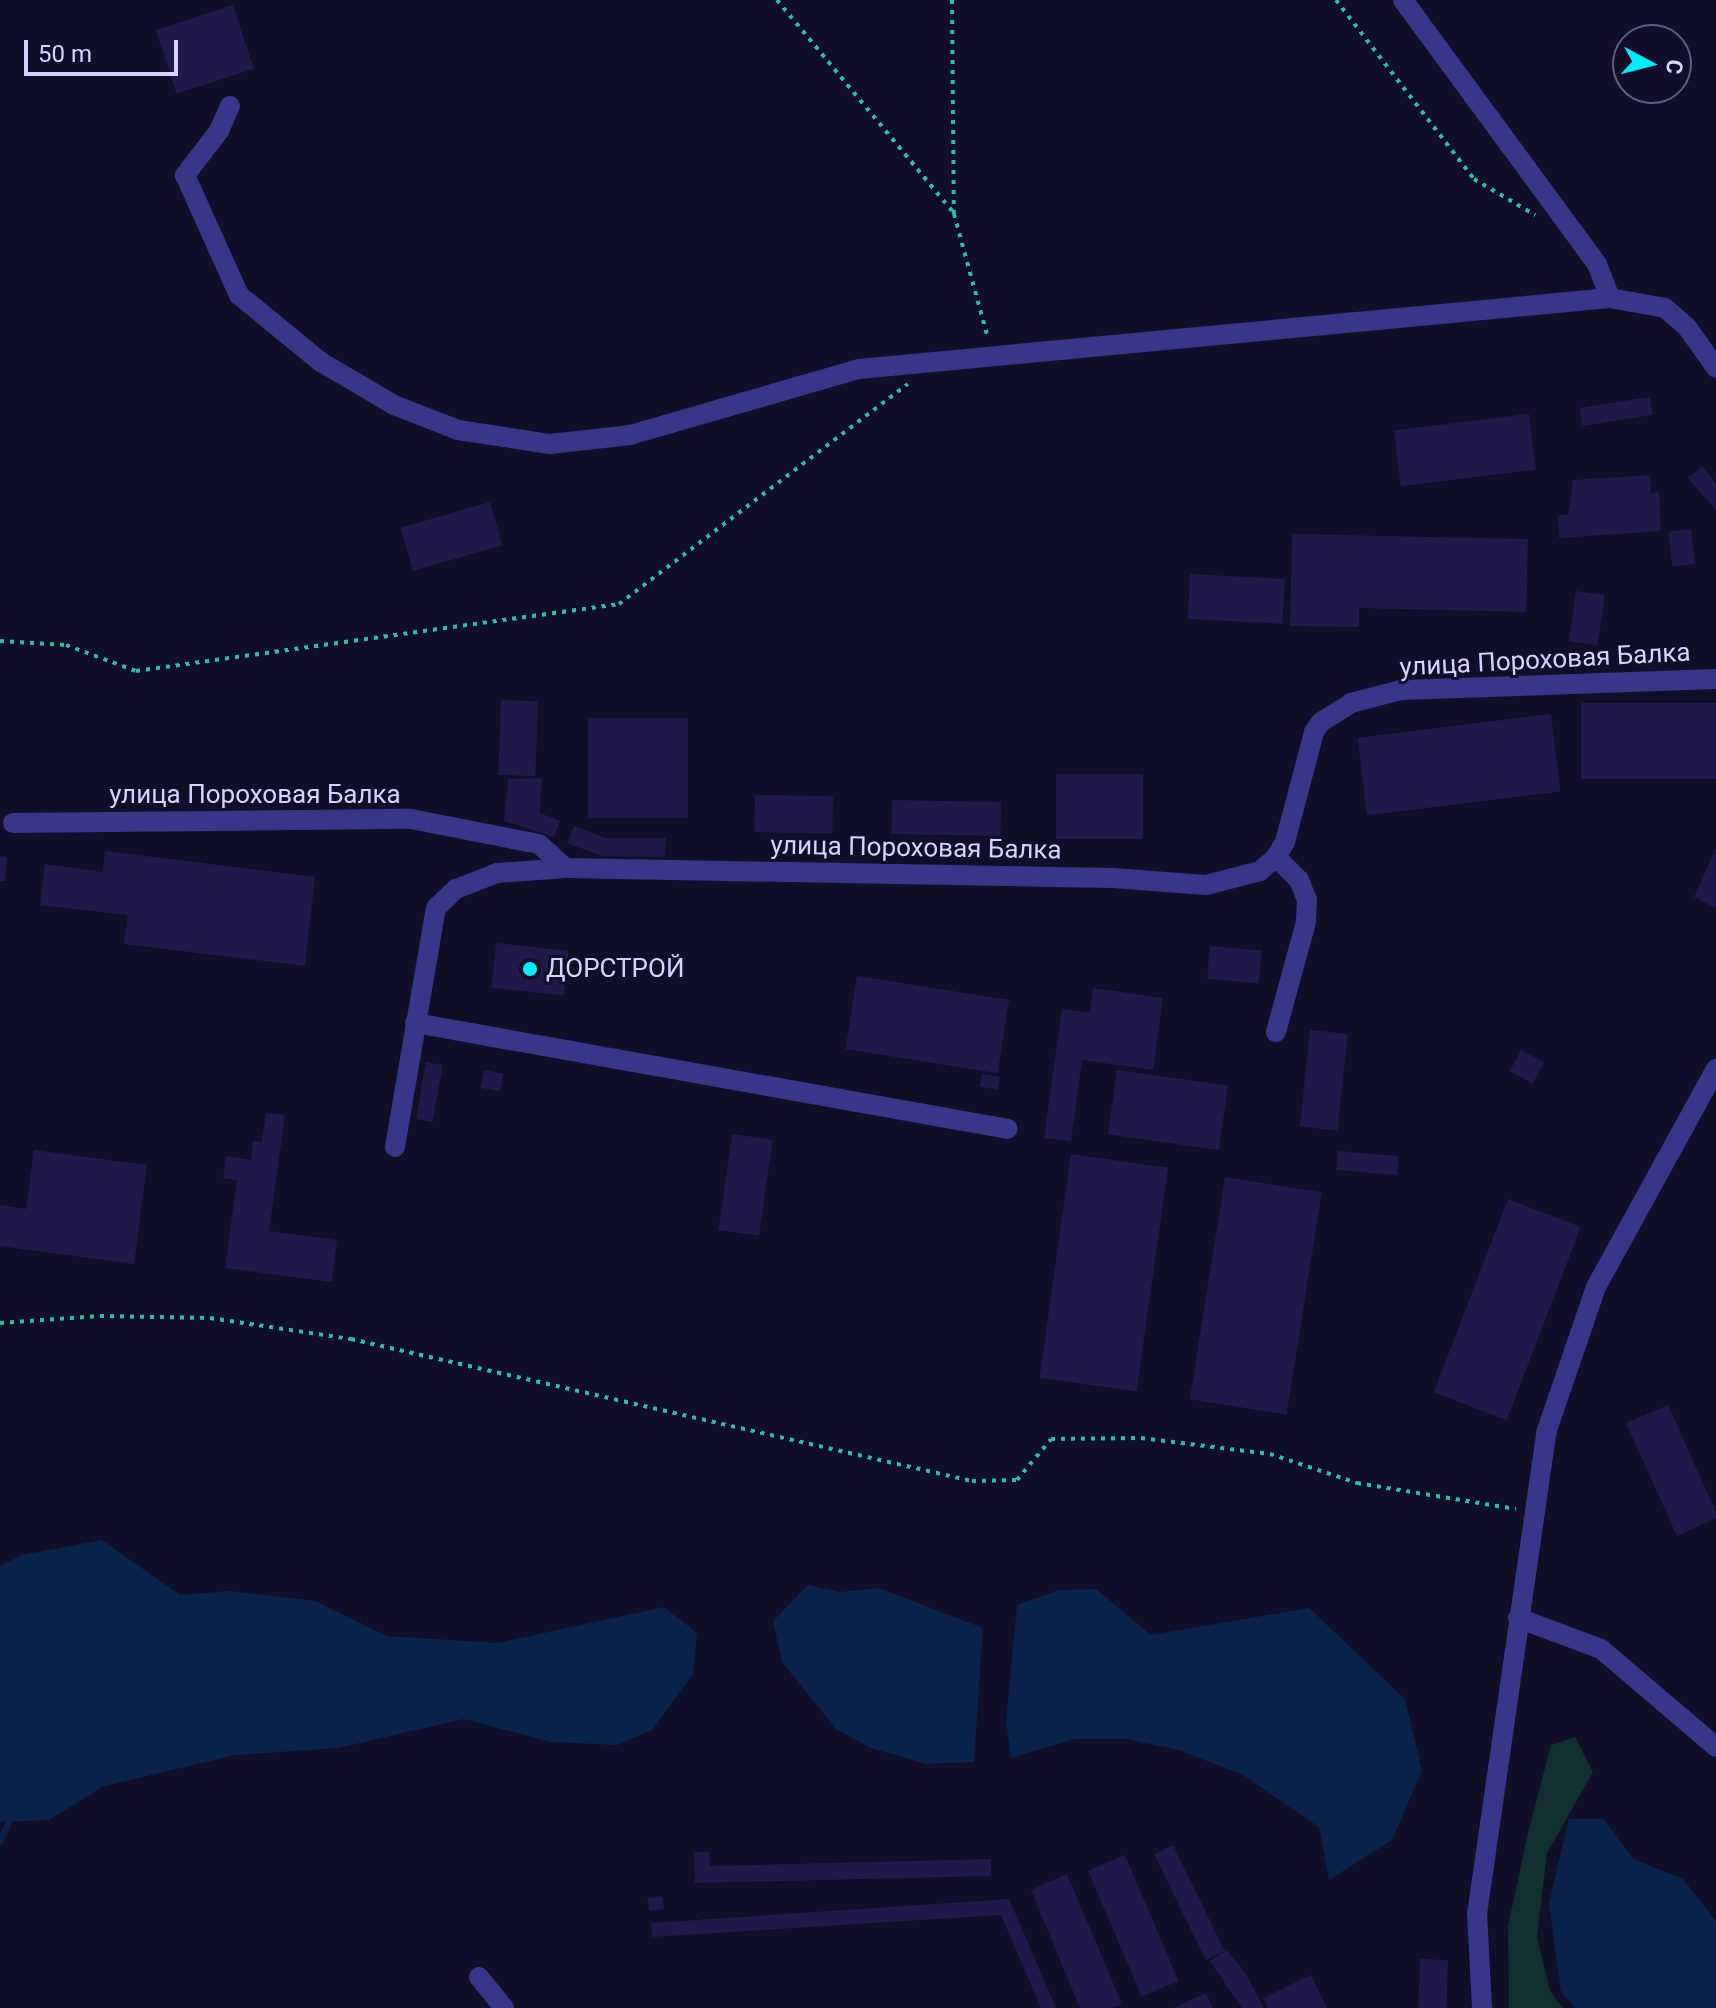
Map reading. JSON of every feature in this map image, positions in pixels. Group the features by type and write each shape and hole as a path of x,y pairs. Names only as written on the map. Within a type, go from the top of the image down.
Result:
{"street":[{"path":"1403,0 1597,264 1610,298"},
{"path":"230,106 219,131 185,175 239,295 321,362 394,405 458,430 550,444 630,435 859,369 932,365 1610,298 1665,308 1687,327 1716,368"},
{"name":"улица Пороховая Балка","path":"13,823 411,819 539,844 566,868 1113,878 1206,885 1260,871 1276,857 1285,842 1314,732 1321,722 1351,703 1401,690 1716,679"},
{"path":"1276,857 1299,880 1307,900 1306,922 1276,1032"},
{"path":"395,1147 436,908 456,889 497,873 566,868"},
{"path":"415,1023 1008,1129"},
{"path":"1482,2008 1477,1914 1546,1433 1596,1287 1716,1069"},
{"path":"1518,1618 1601,1649 1716,1747"},
{"path":"479,1977 504,2008"}],"path":[{"path":"777,0 954,214"},
{"path":"952,0 954,214 994,359"},
{"path":"1336,0 1474,179 1527,214 1565,220"},
{"path":"0,641 66,645 136,671 619,604 932,365"},
{"path":"0,1323 100,1316 210,1318 351,1339 972,1481 1017,1480 1051,1439 1141,1438 1270,1454 1357,1483 1534,1512"}],"green space":[{"path":"1575,1737 1593,1772 1547,1853 1537,1937 1550,1991 1563,2008 1509,2008 1508,1926 1528,1833 1551,1745"}],"water":[{"path":"102,1540 180,1595 230,1591 315,1601 387,1636 498,1643 664,1607 697,1633 693,1674 652,1730 617,1745 551,1742 464,1719 338,1748 236,1755 104,1786 49,1820 0,1822 0,1566 22,1555"},
{"path":"808,1585 839,1592 879,1588 983,1628 974,1762 926,1764 871,1748 836,1729 782,1662 773,1621"},
{"path":"1096,1589 1151,1635 1309,1608 1405,1699 1422,1771 1392,1840 1329,1880 1319,1827 1243,1775 1179,1750 1126,1739 1074,1739 1011,1758 1006,1722 1017,1605 1059,1590"},
{"path":"1569,1819 1604,1819 1633,1859 1683,1879 1716,1921 1716,2008 1575,2008 1561,1992 1549,1903"}],"building":[{"path":"233,5 254,69 177,94 156,30"},
{"path":"1650,397 1653,415 1583,426 1580,408"},
{"path":"1529,414 1536,470 1401,486 1394,431"},
{"path":"1702,466 1716,483 1716,510 1688,478"},
{"path":"1650,475 1651,493 1659,492 1661,531 1559,538 1558,515 1568,515 1573,480"},
{"path":"490,502 502,545 413,571 401,528"},
{"path":"1691,529 1695,564 1672,567 1668,532"},
{"path":"1292,534 1528,539 1526,612 1359,608 1359,627 1290,626"},
{"path":"1190,574 1285,579 1283,624 1188,619"},
{"path":"1576,591 1605,595 1598,646 1569,642"},
{"path":"501,700 538,701 535,776 498,775"},
{"path":"1581,703 1716,703 1716,779 1581,779"},
{"path":"1551,714 1561,791 1367,815 1357,738"},
{"path":"588,718 688,718 688,818 588,818"},
{"path":"1056,774 1143,774 1143,839 1056,839"},
{"path":"542,778 540,813 560,821 554,837 504,821 508,779"},
{"path":"755,795 833,796 832,833 754,832"},
{"path":"892,800 1001,802 1000,836 891,834"},
{"path":"574,826 605,838 666,838 665,857 602,856 567,843"},
{"path":"1716,848 1716,908 1694,897"},
{"path":"105,851 315,877 305,966 124,944 128,915 40,905 45,864 103,872"},
{"path":"0,856 7,857 5,881 0,881"},
{"name":"ДОРСТРОЙ","path":"496,943 569,951 564,995 491,988"},
{"path":"1210,946 1262,951 1259,983 1207,979"},
{"path":"857,976 1009,1000 998,1073 845,1049"},
{"path":"1093,988 1163,998 1153,1070 1082,1060 1071,1141 1044,1138 1062,1009 1090,1013"},
{"path":"1310,1030 1348,1034 1338,1130 1300,1126"},
{"path":"1521,1050 1544,1062 1533,1083 1510,1071"},
{"path":"426,1062 443,1065 433,1122 416,1119"},
{"path":"484,1070 504,1074 500,1091 481,1088"},
{"path":"1117,1070 1228,1086 1219,1150 1108,1134"},
{"path":"982,1074 1000,1077 998,1090 980,1087"},
{"path":"266,1113 285,1115 269,1231 337,1240 332,1282 225,1268 237,1180 223,1178 226,1156 251,1160 253,1141 262,1142"},
{"path":"732,1134 773,1140 759,1236 719,1230"},
{"path":"34,1150 147,1165 134,1264 0,1246 0,1205 26,1209"},
{"path":"1338,1151 1399,1156 1397,1175 1336,1170"},
{"path":"1071,1154 1168,1168 1137,1391 1040,1378"},
{"path":"1225,1177 1322,1192 1287,1415 1190,1399"},
{"path":"1508,1199 1581,1227 1507,1420 1434,1392"},
{"path":"1668,1405 1716,1512 1716,1518 1677,1536 1626,1423"},
{"path":"1173,1845 1225,1951 1206,1960 1154,1854"},
{"path":"694,1852 709,1852 710,1866 991,1859 991,1876 695,1883"},
{"path":"1125,1855 1179,1981 1142,1997 1088,1871"},
{"path":"1067,1874 1122,2004 1111,2008 1080,2008 1031,1890"},
{"path":"662,1896 664,1909 649,1911 647,1898"},
{"path":"1009,1899 1056,2008 1041,2008 1001,1915 652,1937 651,1923"},
{"path":"1227,1950 1246,1974 1264,2008 1242,2008 1210,1961"},
{"path":"1420,1959 1448,1960 1446,2008 1418,2008"},
{"path":"1311,1975 1327,2008 1268,2008 1263,1998"},
{"path":"1206,1993 1213,2008 1173,2008"}],"waterway":[{"path":"0,1842 9,1822"}],"place":[{"name":"ДОРСТРОЙ","path":"530,969"}]}
